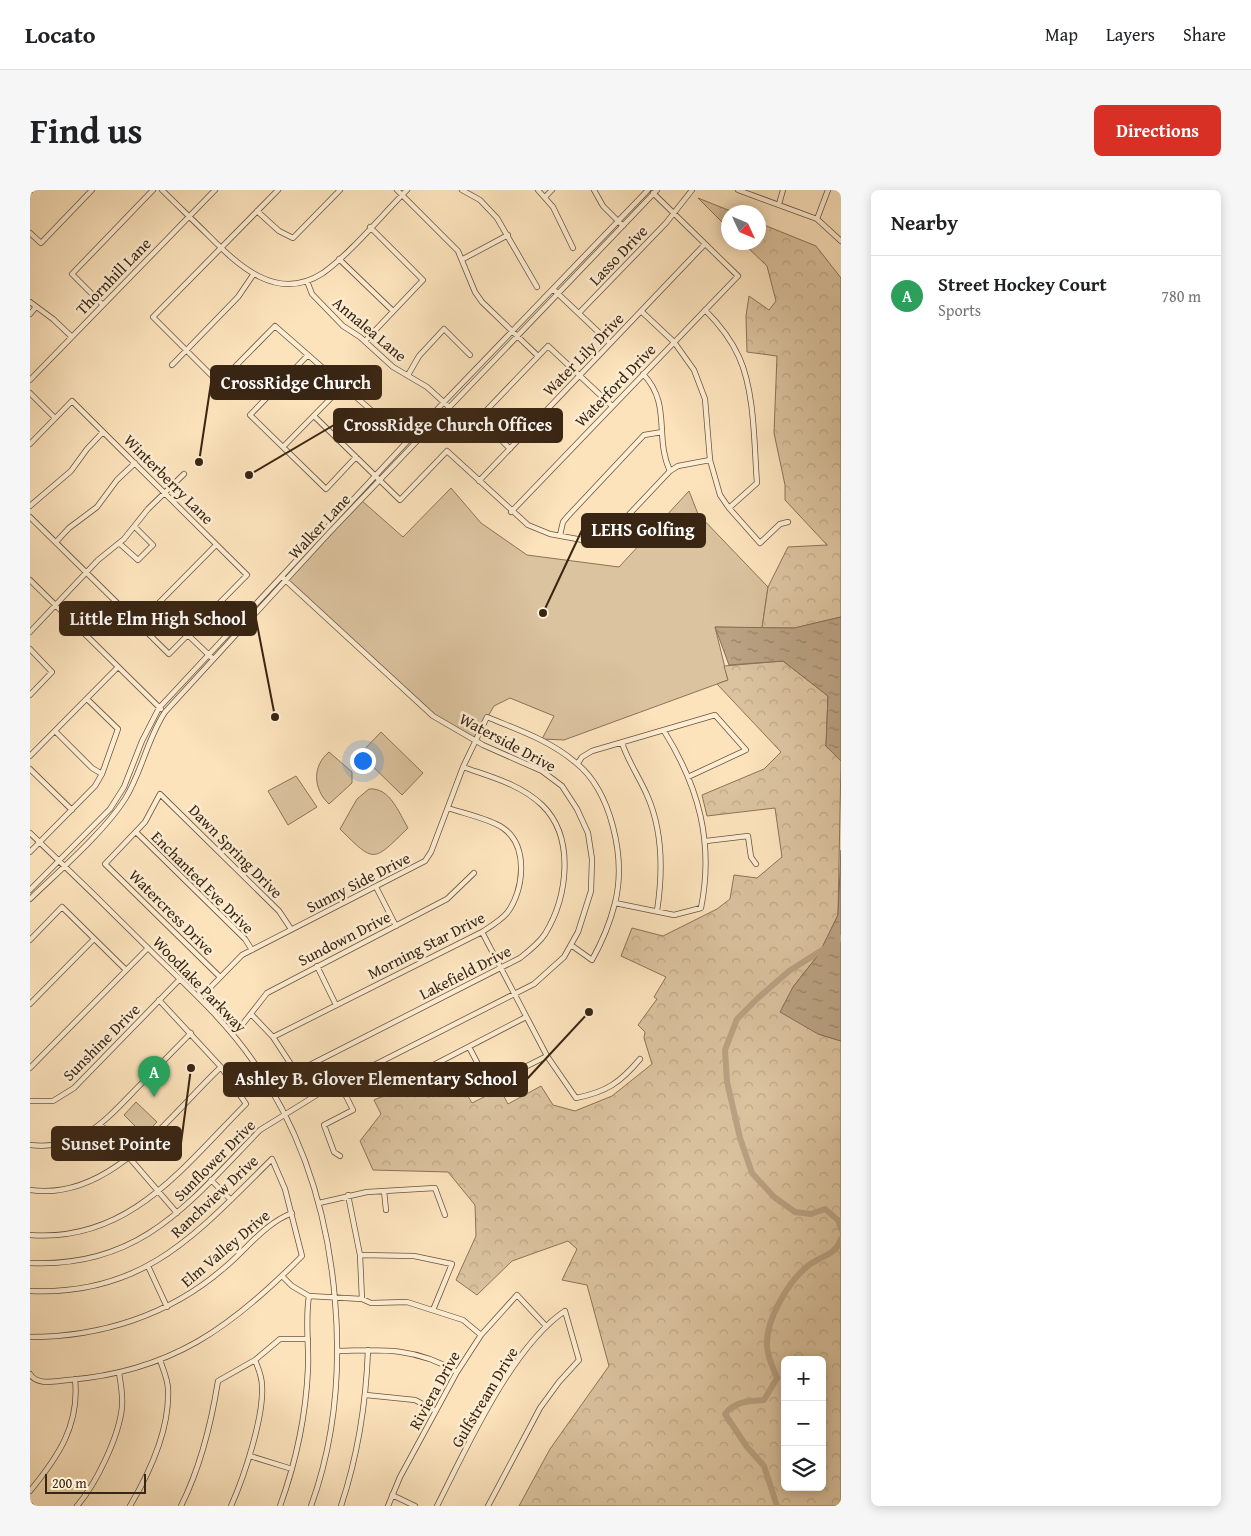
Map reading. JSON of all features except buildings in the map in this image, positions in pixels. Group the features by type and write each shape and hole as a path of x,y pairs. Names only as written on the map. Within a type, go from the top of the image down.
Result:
{"street":[{"path":"30,233 41,244 92,190"},
{"path":"103,305 72,274 153,190"},
{"path":"162,190 221,248 253,275 282,283 307,281 321,274 339,259 407,190"},
{"name":"Thornhill Lane","path":"30,380 215,190"},
{"path":"278,190 153,317 219,383 275,326 380,418"},
{"path":"257,211 279,231 293,238 340,190"},
{"path":"397,190 463,259 475,292 538,356"},
{"path":"462,190 486,206 508,235 525,270 537,287"},
{"path":"538,190 553,207 573,248"},
{"path":"545,197 552,190"},
{"path":"594,190 620,224"},
{"path":"620,224 648,190"},
{"name":"Lasso Drive","path":"579,314 666,223 692,190"},
{"path":"739,190 817,219 841,240"},
{"path":"779,204 784,190"},
{"path":"817,219 828,190"},
{"path":"610,343 555,291 576,264 655,192 673,213 705,244"},
{"name":"Walker Lane","path":"328,530 361,500 396,453 496,359 534,308 604,246 620,224"},
{"path":"365,342 423,280 370,227"},
{"path":"463,259 508,235"},
{"name":"Waterford Drive","path":"511,512 738,276 705,244"},
{"name":"Water Lily Drive","path":"479,482 705,244"},
{"path":"339,259 394,311"},
{"path":"172,365 238,297 253,275"},
{"name":"Annalea Lane","path":"307,281 312,294 342,326 365,342 392,367 427,387 446,405"},
{"name":"Walker Lane","path":"30,899 112,816 126,797 153,730 165,712 328,530 377,478 428,430 446,405 555,291"},
{"path":"30,302 53,319 72,337"},
{"path":"30,314 36,307"},
{"path":"705,310 718,324 740,359 751,411 757,483 729,508"},
{"path":"642,311 674,342 694,370 702,386 710,460 720,495 760,543 780,524 788,522"},
{"path":"408,375 419,356 444,329 470,355"},
{"path":"510,449 479,418 548,346 612,406"},
{"path":"308,355 250,415 326,489 356,457"},
{"path":"643,374 652,383 659,398 664,457 670,471"},
{"path":"283,447 314,416 342,383"},
{"path":"30,393 55,418 30,444"},
{"name":"Winterberry Lane","path":"55,418 72,401 247,575 188,635"},
{"path":"314,416 400,500 447,451 511,512 528,525 560,535 600,542 604,541 670,471 678,466 710,460"},
{"path":"30,506 71,471 87,449 104,432"},
{"path":"560,535 563,522 568,516 644,436 662,432"},
{"path":"56,542 69,528 97,507 117,480 135,463"},
{"path":"30,632 86,572 135,527 184,474"},
{"path":"30,517 169,654 188,635 213,659"},
{"path":"119,543 138,560 153,545 135,527"},
{"path":"138,624 216,545"},
{"name":"Walker Lane","path":"30,890 110,809 121,793 142,740 160,708 284,579"},
{"name":"Waterside Drive","path":"284,579 423,708 474,740 542,771 562,786 577,809 588,833 592,859 591,890 578,932 564,957 534,984 515,993"},
{"path":"30,580 117,668 165,712"},
{"path":"30,649 52,672 30,695"},
{"path":"30,756 117,668"},
{"path":"30,852 90,792 102,774 118,729 87,699"},
{"path":"571,945 592,960 604,938 615,903 618,874 617,846 609,816 597,787 578,763 582,757 592,752 715,715 746,750 688,777"},
{"name":"Sunny Side Drive","path":"200,998 242,955 425,861 431,852 474,740 487,717 538,736 578,763"},
{"path":"55,731 92,768 102,774"},
{"path":"615,903 674,915 701,908 706,883 706,841 703,819 688,777 664,731"},
{"path":"622,743 626,755 648,796 656,822 662,880 657,911"},
{"name":"Lakefield Drive","path":"273,1037 296,1072 502,968 520,958 544,936 560,900 565,866 563,849 556,827 543,806 512,784 463,767"},
{"path":"30,769 72,810"},
{"name":"Dawn Spring Drive","path":"136,832 153,810 160,794 279,911 291,929"},
{"name":"Morning Star Drive","path":"273,1037 482,932 500,920 514,902 523,866 515,842 503,828 448,808"},
{"name":"Watercress Drive","path":"136,832 106,864 220,977"},
{"name":"Enchanted Eve Drive","path":"136,832 245,939 252,950"},
{"name":"Woodlake Parkway","path":"30,833 200,998 232,1033 261,1073 285,1115 304,1155 320,1204 329,1246 335,1298 338,1352 333,1416 322,1473 311,1506"},
{"path":"706,841 748,836 751,857 756,864"},
{"name":"Sundown Drive","path":"232,1033 251,1014 267,993 447,900 474,873"},
{"path":"376,887 396,926"},
{"path":"30,940 62,906 126,970"},
{"path":"482,932 547,1056 576,1098 596,1094 611,1087 628,1074 640,1059"},
{"path":"30,1004 94,939"},
{"path":"30,1068 148,948"},
{"path":"317,966 336,1005"},
{"name":"Sunshine Drive","path":"30,1100 53,1101 69,1092 180,979"},
{"name":"Sunflower Drive","path":"30,1263 56,1264 90,1260 121,1249 149,1234 178,1214 260,1130 339,1082 515,993"},
{"path":"30,1235 54,1236 94,1228 135,1210 158,1192 246,1104 221,1067 159,1000"},
{"path":"251,1014 273,1037"},
{"path":"413,1079 420,1072 526,1017"},
{"path":"30,1145 57,1145 72,1141 101,1125 191,1033"},
{"path":"469,1047 489,1085 547,1056"},
{"path":"30,1190 59,1190 77,1187 108,1174 129,1158 221,1067"},
{"path":"339,1082 353,1110 324,1125 334,1152 340,1156"},
{"path":"101,1125 178,1214"},
{"name":"Ranchview Drive","path":"30,1291 84,1288 148,1266 181,1246 272,1159 278,1170 292,1213"},
{"path":"211,1180 230,1200"},
{"path":"320,1204 348,1195 435,1188 445,1215"},
{"path":"384,1191 386,1210"},
{"path":"348,1195 360,1255 362,1299"},
{"path":"31,1376 40,1382 119,1372 160,1360 199,1342 231,1321 302,1256 292,1213"},
{"name":"Elm Valley Drive","path":"30,1336 62,1337 101,1330 143,1318 167,1307 220,1272 278,1218 292,1213"},
{"path":"360,1255 414,1256 452,1264 433,1310"},
{"path":"148,1266 167,1307"},
{"path":"282,1276 292,1286 308,1296 362,1299 371,1303 406,1302 463,1320 481,1335"},
{"name":"Riviera Drive","path":"388,1506 457,1372 481,1335 517,1295 546,1326"},
{"path":"280,1506 292,1469 306,1404 308,1296"},
{"name":"Gulfstream Drive","path":"437,1506 505,1380 546,1326 565,1311 579,1360 559,1382 540,1408 488,1506"},
{"path":"181,1506 201,1459 210,1429 218,1381 255,1360 280,1339 308,1339"},
{"path":"338,1352 368,1350 412,1353 438,1361 457,1372"},
{"path":"341,1506 353,1464 366,1395 368,1350"},
{"path":"130,1506 156,1451 168,1408 168,1387 160,1360"},
{"path":"231,1506 250,1456 263,1388 261,1375 255,1360"},
{"path":"77,1506 108,1456 122,1409 119,1372"},
{"path":"30,1491 60,1451 73,1421 77,1400 75,1379"},
{"path":"366,1395 415,1400 436,1411"},
{"path":"250,1456 292,1469"},
{"path":"392,1495 415,1506"}],"green space":[{"path":"698,198 721,207 721,221"},
{"path":"766,226 816,246 841,278 841,617 795,628 762,628 768,587 788,547 827,545 785,500 785,485 774,433 777,356 747,352 746,316 749,296 769,310 776,301 767,266 750,250 766,250"},
{"path":"451,488 481,523 527,555 619,567 689,491 698,514 768,587 762,628 715,627 728,680 564,740 542,739 554,716 510,698 494,706 474,740 428,712 286,581 361,500 403,537"},
{"path":"783,661 828,696 826,746 841,761 838,915 819,954 793,987 818,1034 841,1041 841,1506 519,1506 550,1449 609,1366 587,1285 562,1280 577,1249 568,1241 512,1261 477,1295 456,1280 476,1236 475,1205 448,1172 373,1170 360,1141 381,1114 374,1100 395,1091 429,1097 459,1081 472,1103 500,1089 508,1104 541,1086 553,1105 575,1111 612,1096 652,1064 644,1038 645,1032 638,1025 657,999 654,997 666,977 621,956 632,928 663,936 717,909 730,899 734,875 757,878 782,857 775,808 707,816 702,795 764,769 781,752 717,684 728,680 724,666"},
{"path":"381,732 423,773 402,795 360,754"},
{"path":"329,752 352,772 352,783 329,804 317,785 317,771 323,758"},
{"path":"296,776 317,807 288,825 268,791"},
{"path":"369,789 383,792 393,802 408,828 388,847 374,854 360,848 340,829 357,799"},
{"path":"136,1102 157,1122 144,1135 124,1115"}],"water":[{"path":"841,617 841,761 826,746 828,696 783,661 729,665 715,627 794,628"},
{"path":"841,850 841,1041 818,1034 780,1012 793,987 819,954 838,915"}],"waterway":[{"path":"841,938 789,971 758,998 737,1019 725,1050 727,1082 740,1138 752,1173 774,1197 795,1212 811,1214 825,1209 838,1220 841,1228"},
{"path":"777,1506 764,1466 747,1447 725,1414 738,1404 764,1400 777,1378 767,1349 770,1324 774,1313 786,1291 801,1272 836,1249 841,1239"}],"place":[{"name":"CrossRidge Church","path":"199,462"},
{"name":"CrossRidge Church Offices","path":"249,475"},
{"name":"LEHS Golfing","path":"543,613"},
{"name":"Little Elm High School","path":"275,717"},
{"name":"Ashley B. Glover Elementary School","path":"589,1012"},
{"name":"Sunset Pointe","path":"191,1068"},
{"name":"Street Hockey Court","path":"154,1097"}]}
